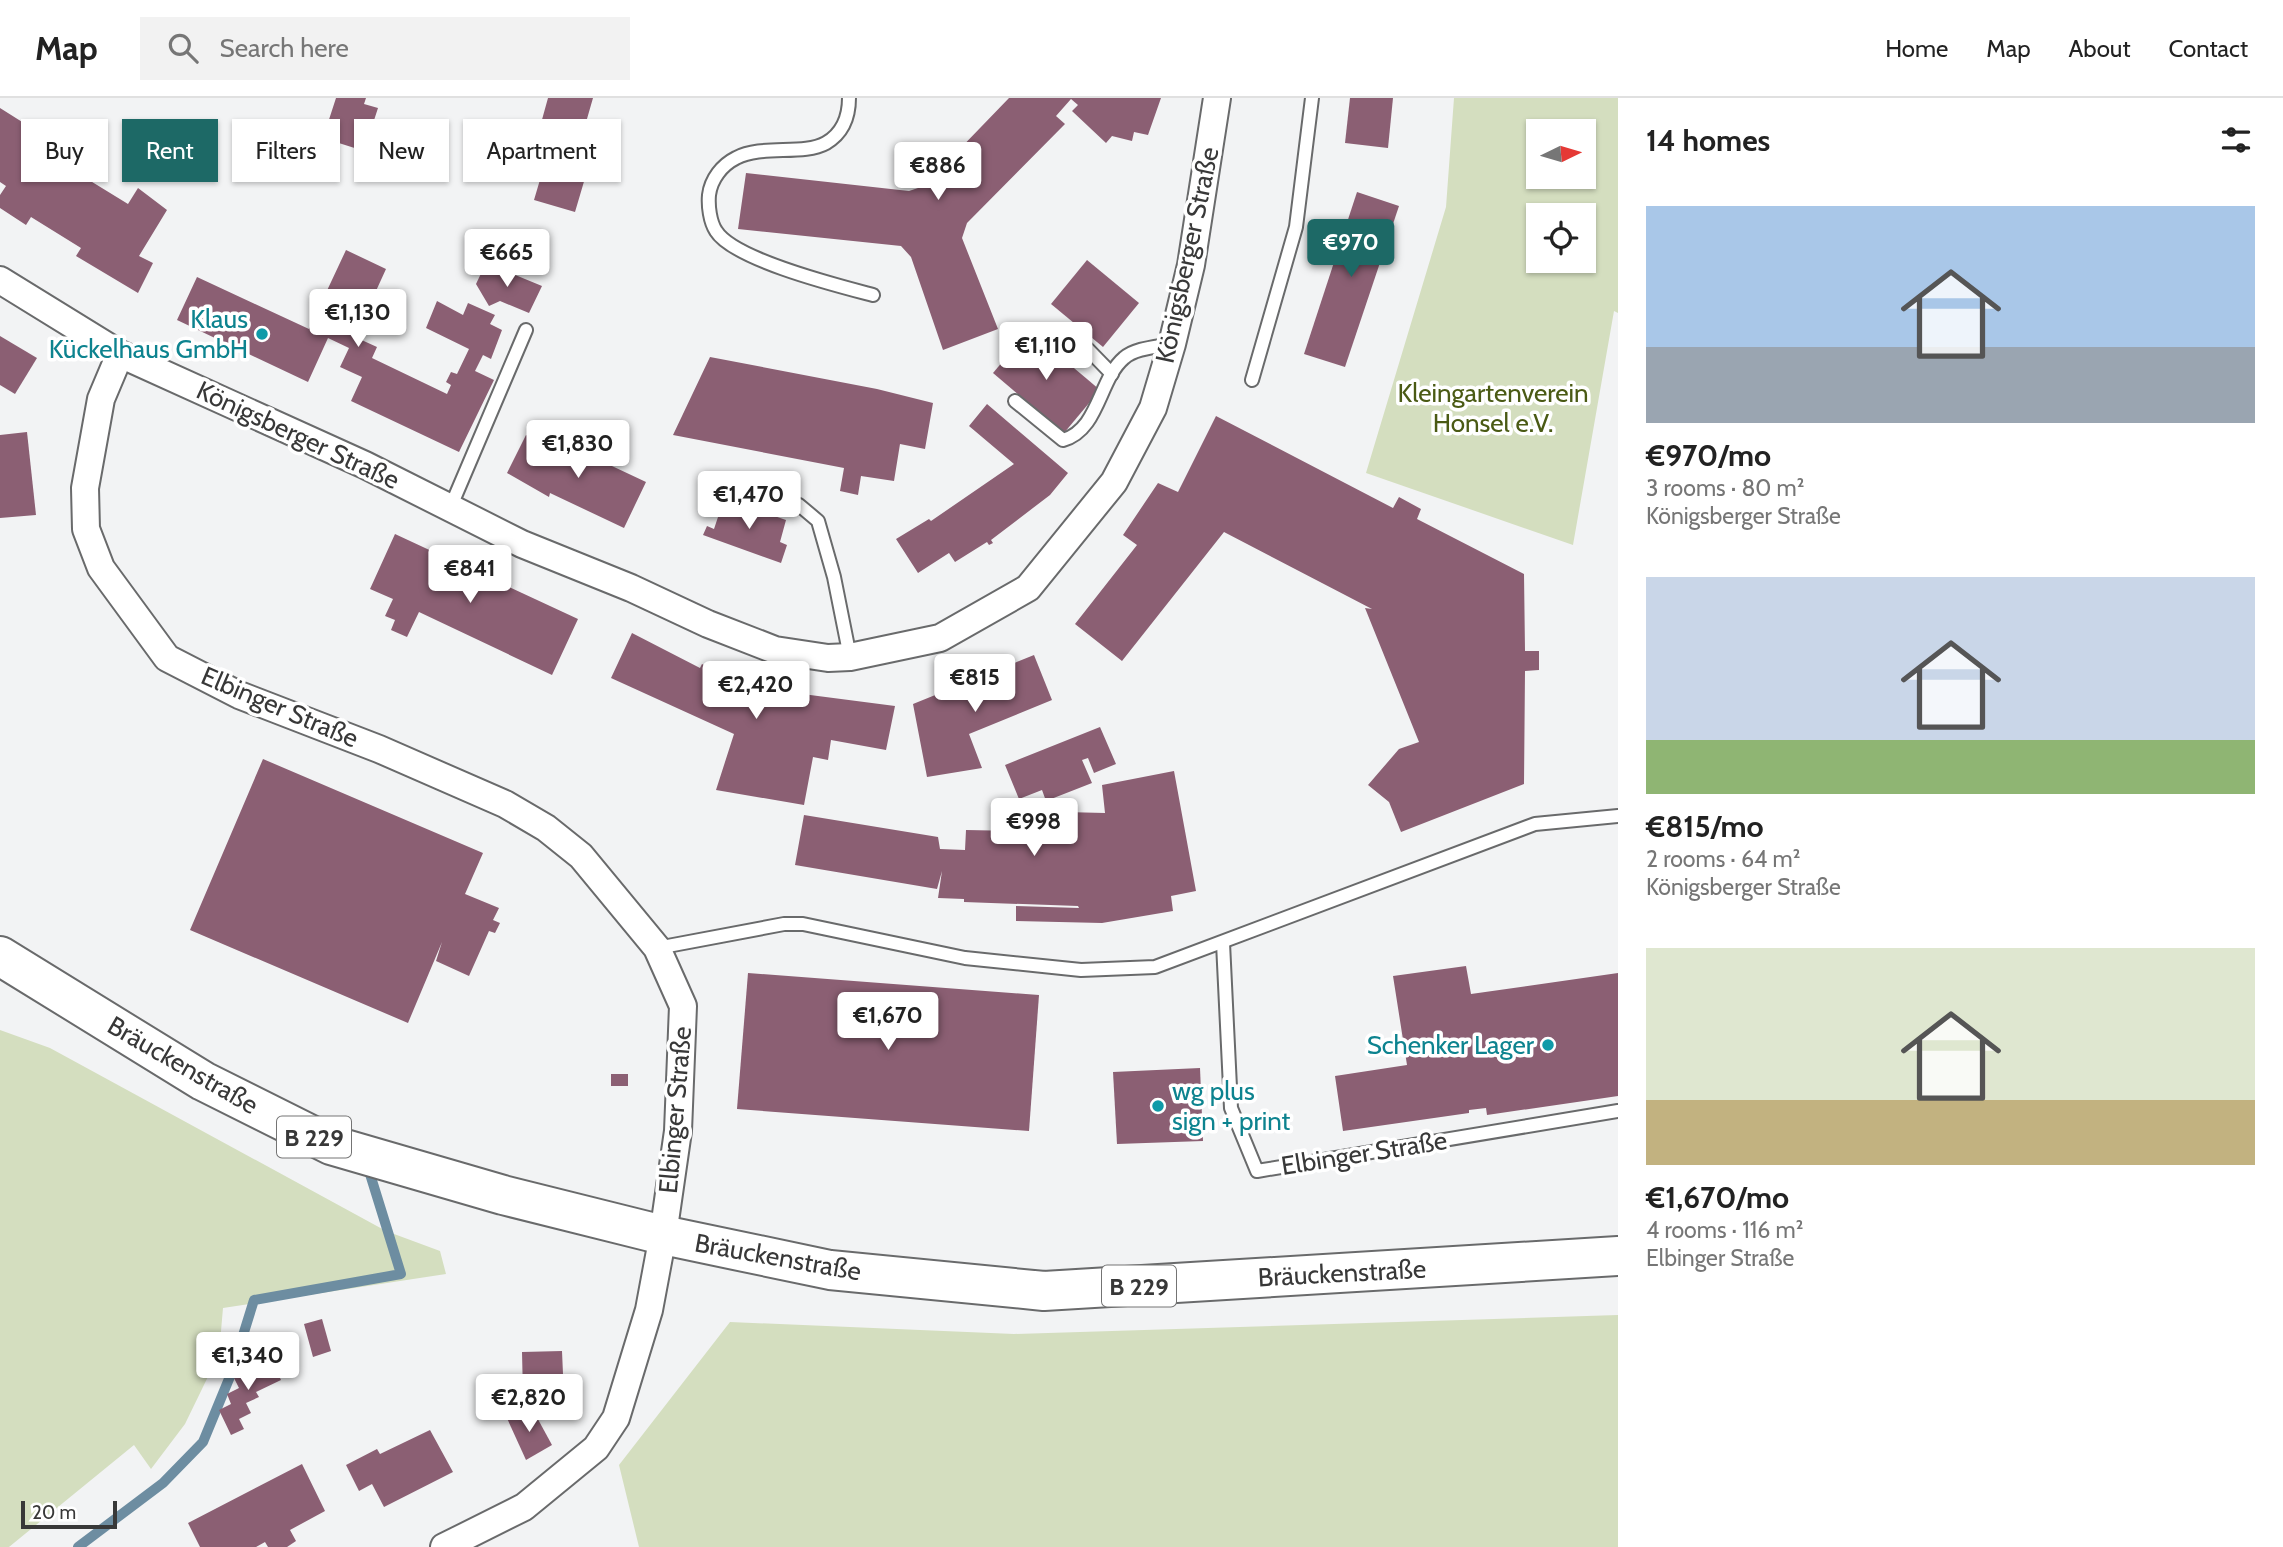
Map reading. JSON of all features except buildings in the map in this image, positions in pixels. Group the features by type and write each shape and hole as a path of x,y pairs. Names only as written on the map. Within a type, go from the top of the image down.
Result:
{"main road":[{"name":"Bräuckenstraße","path":"0,956 203,1081 331,1145 503,1195 663,1235 830,1270 1044,1291 1618,1256"}],"street":[{"name":"Königsberger Straße","path":"0,280 120,354 451,506 522,544 631,588 708,624 775,649 828,658 850,657 940,638 1028,588 1114,482 1153,408 1172,344 1191,265 1217,98"},
{"name":"Elbinger Straße","path":"120,354 99,410 85,488 86,529 102,568 167,658 239,695 391,754 505,804 546,828 580,856 657,948 683,1006 678,1132 663,1235 649,1310 616,1418 596,1448 524,1507 444,1547"}],"lane":[{"path":"849,98 849,111 840,133 823,145 764,150 737,157 719,171 710,186 708,205 716,231 736,250 873,295"},
{"path":"1252,380 1296,227 1312,98"},
{"path":"451,506 526,330"},
{"path":"1071,332 1112,374"},
{"path":"1015,401 1063,440 1075,436 1102,399 1112,374 1125,357 1172,344"},
{"path":"726,484 799,505 818,521 834,578 850,657"},
{"path":"657,948 784,924 803,924 965,958 1082,970 1154,967 1535,824 1618,816"},
{"name":"Elbinger Straße","path":"1223,943 1231,1108 1257,1171 1618,1111"}],"green space":[{"name":"Kleingartenverein Honsel e.V.","path":"1454,98 1618,98 1618,313 1614,311 1573,545 1366,473 1446,207"},
{"path":"0,1030 50,1048 386,1231 440,1251 446,1274 223,1308 219,1354 185,1424 151,1469 134,1445 9,1547 0,1547"},
{"path":"1618,1315 1618,1547 639,1547 619,1465 730,1322 1014,1334"}],"waterway":[{"path":"78,1547 163,1483 203,1442 231,1374 254,1300 401,1274 370,1174"}],"place":[{"name":"Klaus Kückelhaus GmbH","path":"262,334"},
{"name":"Schenker Lager","path":"1548,1045"},
{"name":"wg plus sign + print","path":"1158,1106"}]}
